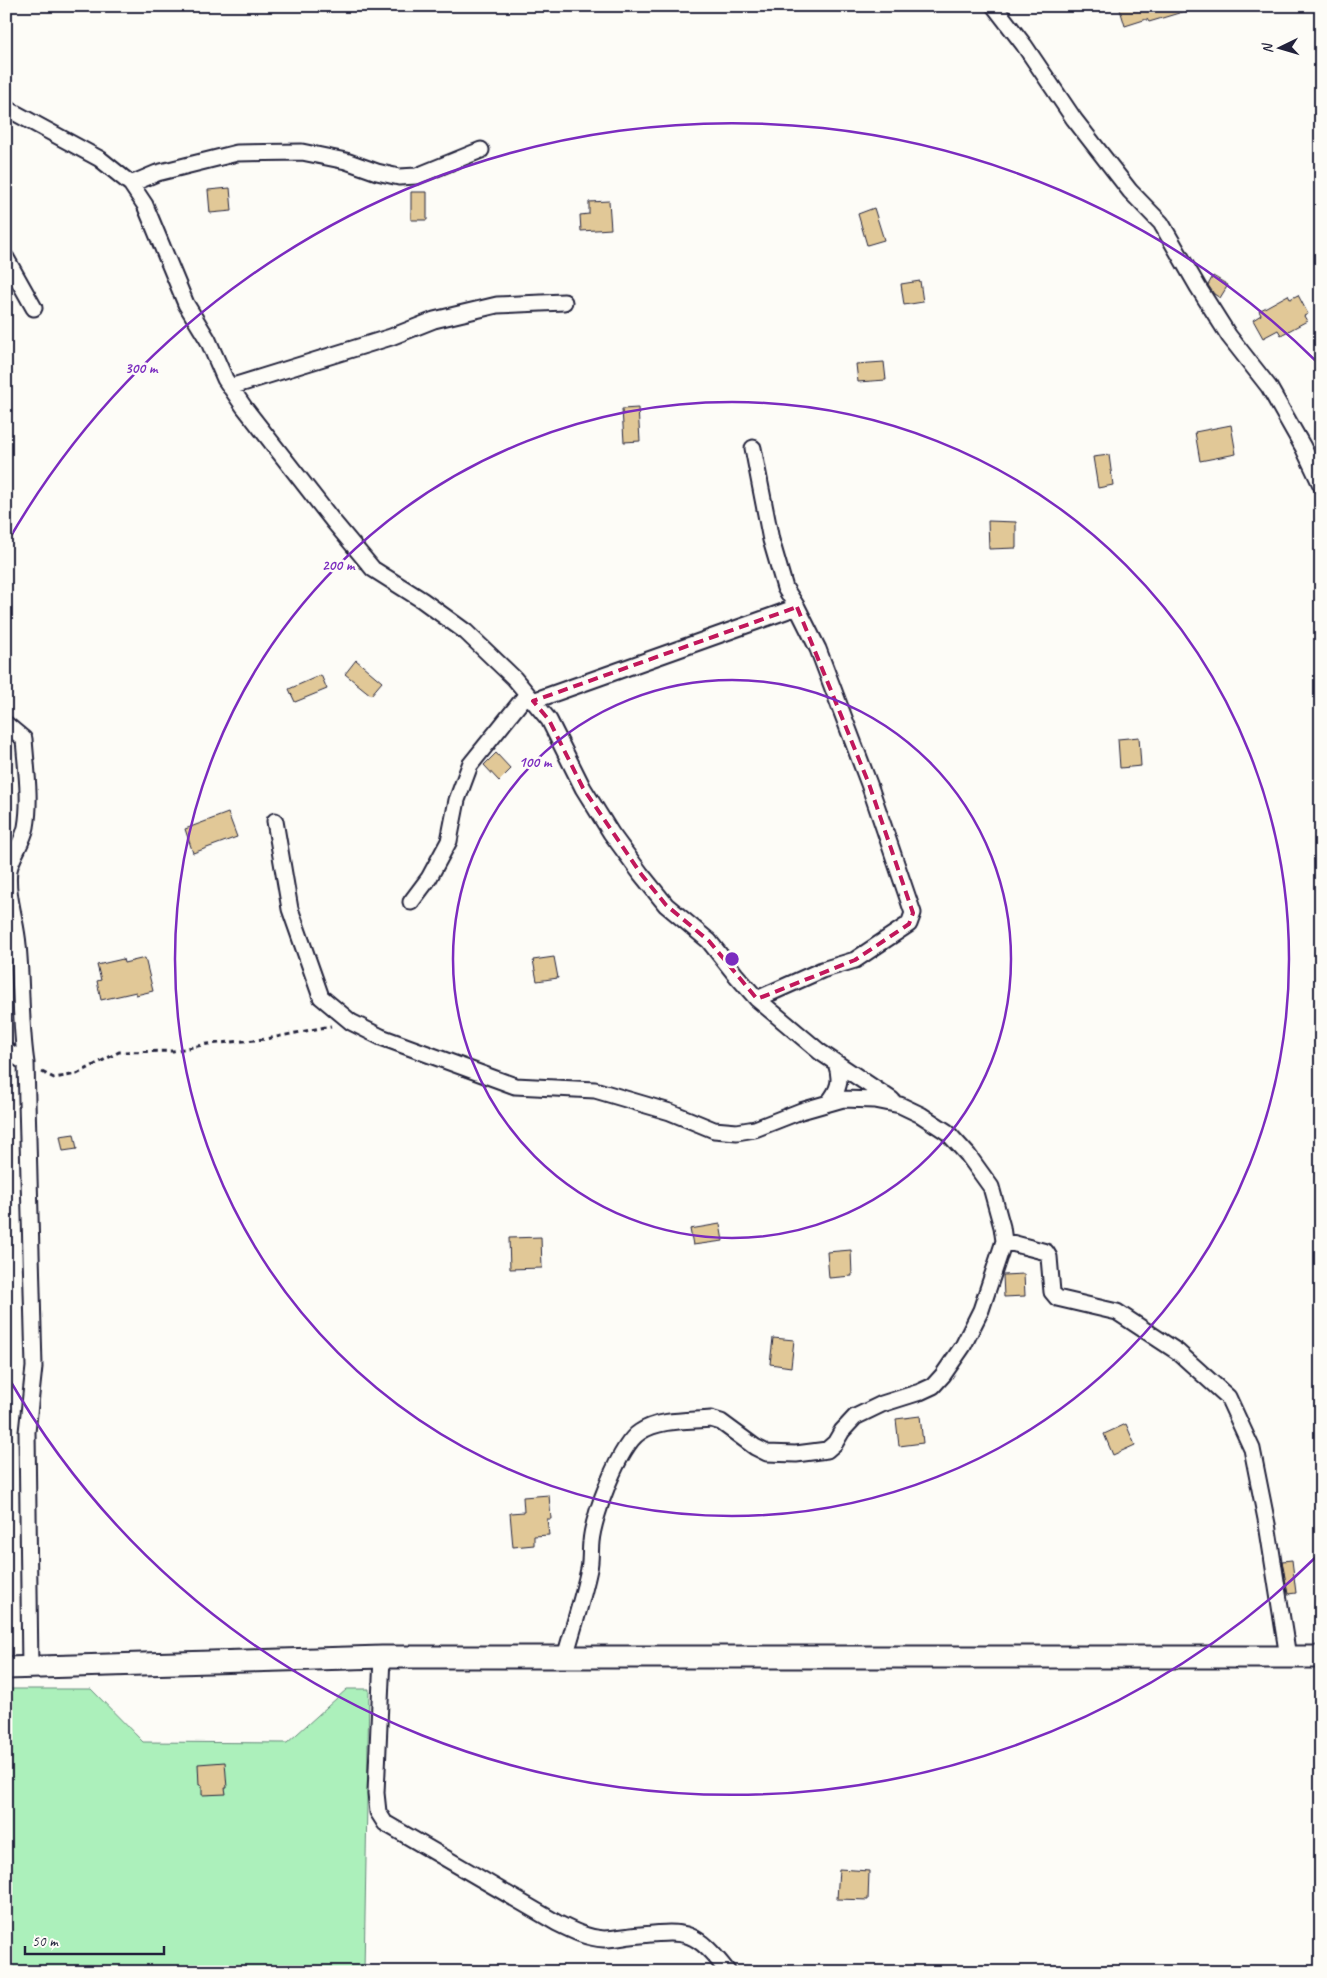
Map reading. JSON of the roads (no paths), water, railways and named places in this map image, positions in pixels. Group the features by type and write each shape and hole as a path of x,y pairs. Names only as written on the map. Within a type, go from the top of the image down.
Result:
{"street":[{"path":"994,6 1024,45 1052,89 1096,148 1130,191 1161,223 1229,336 1268,387 1321,485"},
{"path":"6,108 100,159 132,184 145,205 186,304 208,340 230,387 333,521 373,569 422,600 466,632 514,678 530,697 549,720 583,788 611,833 666,905 709,941 734,974 757,998 820,1052 900,1105 921,1115 947,1132 968,1155 991,1188 1002,1226 1004,1241 982,1310 964,1346 944,1375 933,1386 882,1404 855,1417 842,1431 835,1443 827,1450 796,1454 768,1453 755,1447 721,1422 711,1419 663,1424 649,1427 638,1433 626,1449 602,1498 591,1542 590,1567 565,1657"},
{"path":"132,184 156,173 237,153 302,152 346,161 376,172 399,177 417,176 482,150"},
{"path":"6,258 34,308"},
{"path":"230,387 391,337 434,320 497,305 564,302"},
{"path":"753,448 772,540 785,588 798,607 818,649 866,775 913,914 909,924 855,960 822,970 757,998"},
{"path":"411,902 429,878 449,841 456,800 470,765 530,697 798,607"},
{"path":"6,724 24,739 28,808 26,829 9,868 8,890 15,920 18,946 22,1037 26,1063 34,1367 27,1432 30,1669"},
{"path":"276,820 290,909 321,997 351,1022 381,1037 515,1086 595,1090 670,1112 714,1130 737,1132 755,1129 801,1111 843,1099 875,1100 900,1105"},
{"path":"6,1050 26,1063"},
{"path":"828,1104 839,1086 840,1074 836,1063"},
{"path":"1004,1241 1046,1252 1049,1257 1052,1292 1057,1298 1117,1312 1178,1352 1228,1397 1252,1449 1267,1524 1288,1657"},
{"path":"382,1657 376,1793 378,1812 384,1823 557,1924 586,1937 606,1939 676,1932 694,1937 710,1950 728,1972"},
{"path":"6,1668 30,1669 382,1657 1321,1657"}]}
